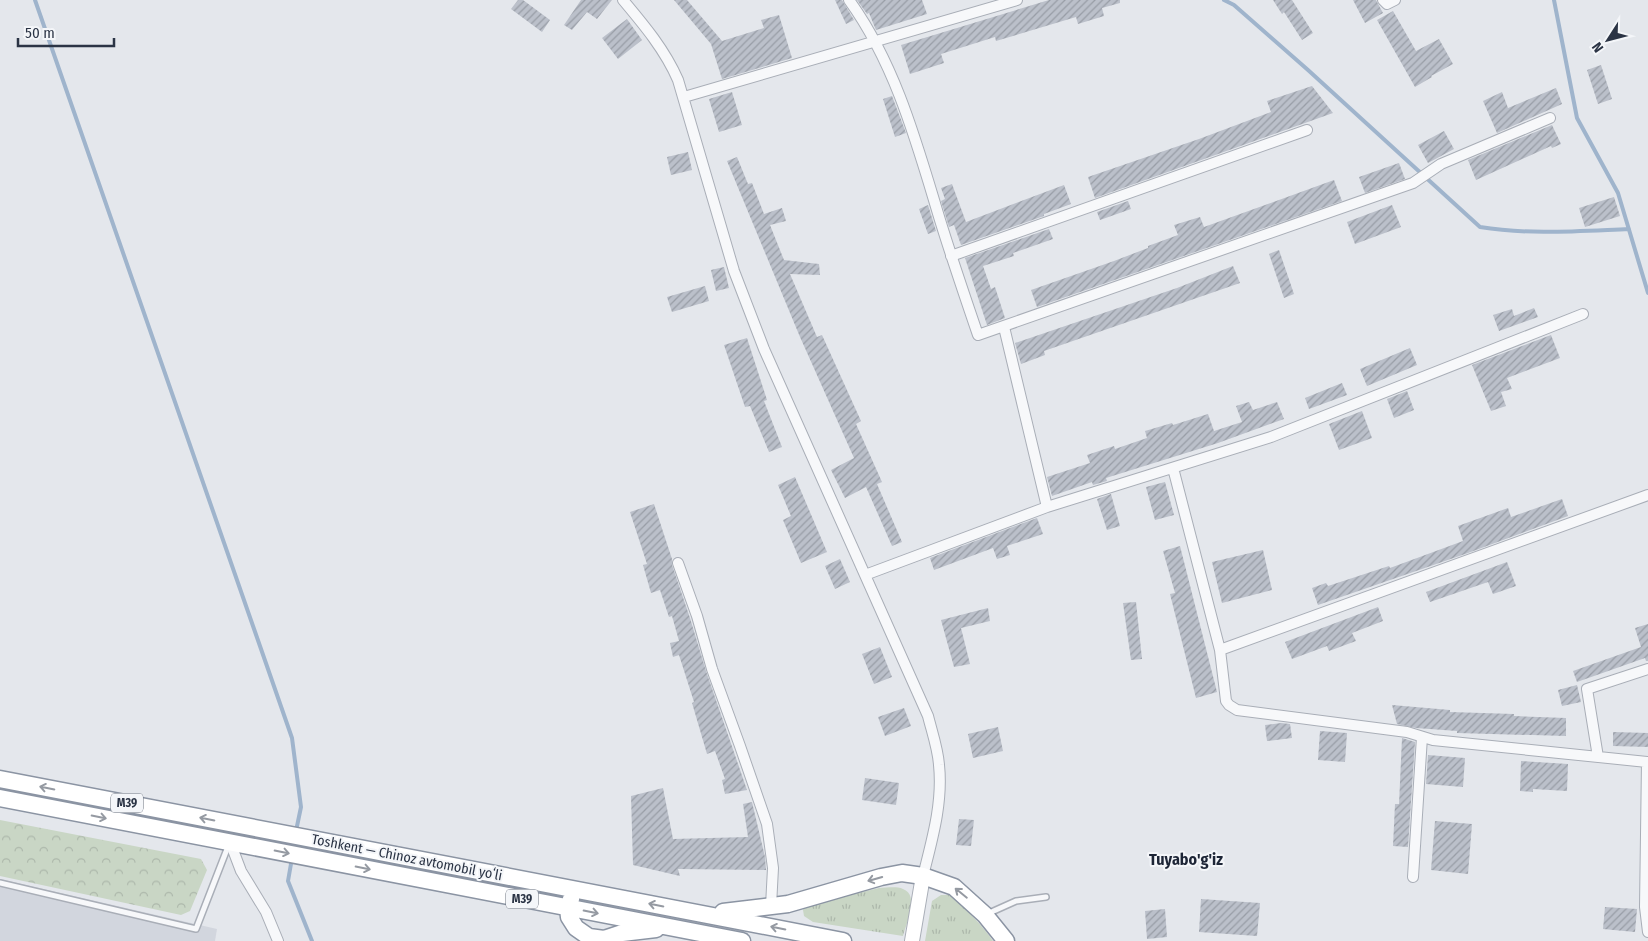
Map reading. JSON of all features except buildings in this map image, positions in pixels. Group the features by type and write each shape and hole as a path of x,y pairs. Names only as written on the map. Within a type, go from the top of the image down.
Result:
{"highway":[{"name":"Toshkent — Chinoz avtomobil yoʻli","path":"0,779 843,941"},
{"name":"Toshkent — Chinoz avtomobil yoʻli","path":"0,798 735,940"},
{"path":"704,914 788,904 902,873 923,876 954,888 985,915 1006,941"},
{"path":"579,890 574,894 568,908 569,917 576,928 589,937 604,938 622,933 670,927"}],"main road":[{"path":"912,939 923,876"}],"street":[{"path":"623,0 656,41 671,64 684,96 734,271 748,310 928,716 937,749 939,765 939,806 923,876"},
{"path":"849,0 862,18 875,42 902,102 978,335 1413,183 1441,164 1550,118"},
{"path":"684,96 1017,0"},
{"path":"1383,0 1387,4 1395,0"},
{"path":"951,256 1307,130"},
{"path":"865,575 1047,507 1271,437 1583,314"},
{"path":"1004,327 1047,507"},
{"path":"1173,468 1220,650 1226,701 1229,705 1236,710 1407,732 1434,740 1647,762 1645,907 1648,932"},
{"path":"1220,650 1648,495"},
{"path":"678,564 712,669 767,824 773,868 771,906"},
{"path":"1598,757 1587,689 1648,669"},
{"path":"1413,877 1422,737"},
{"path":"230,842 241,871 266,912 278,941"}],"lane":[{"path":"0,883 196,929 230,842"},
{"path":"985,915 1016,901 1046,897"}],"shaded area":[{"path":"0,879 217,929 215,941 0,941"}],"green space":[{"path":"0,820 201,859 207,870 190,911 181,915 0,876"},
{"path":"879,888 900,888 908,892 911,897 909,917 903,936 813,922 804,916 803,910 805,906"},
{"path":"941,895 949,895 954,898 979,923 993,941 925,941 932,901"}],"waterway":[{"path":"35,0 292,738 301,807 296,831"},
{"path":"1224,0 1234,5 1308,70 1480,227 1535,232 1629,229"},
{"path":"1554,0 1577,118 1618,193 1648,293"},
{"path":"292,858 288,881 312,941"}],"district":[{"name":"Tuyabo'g'iz","path":"1186,859"}]}
